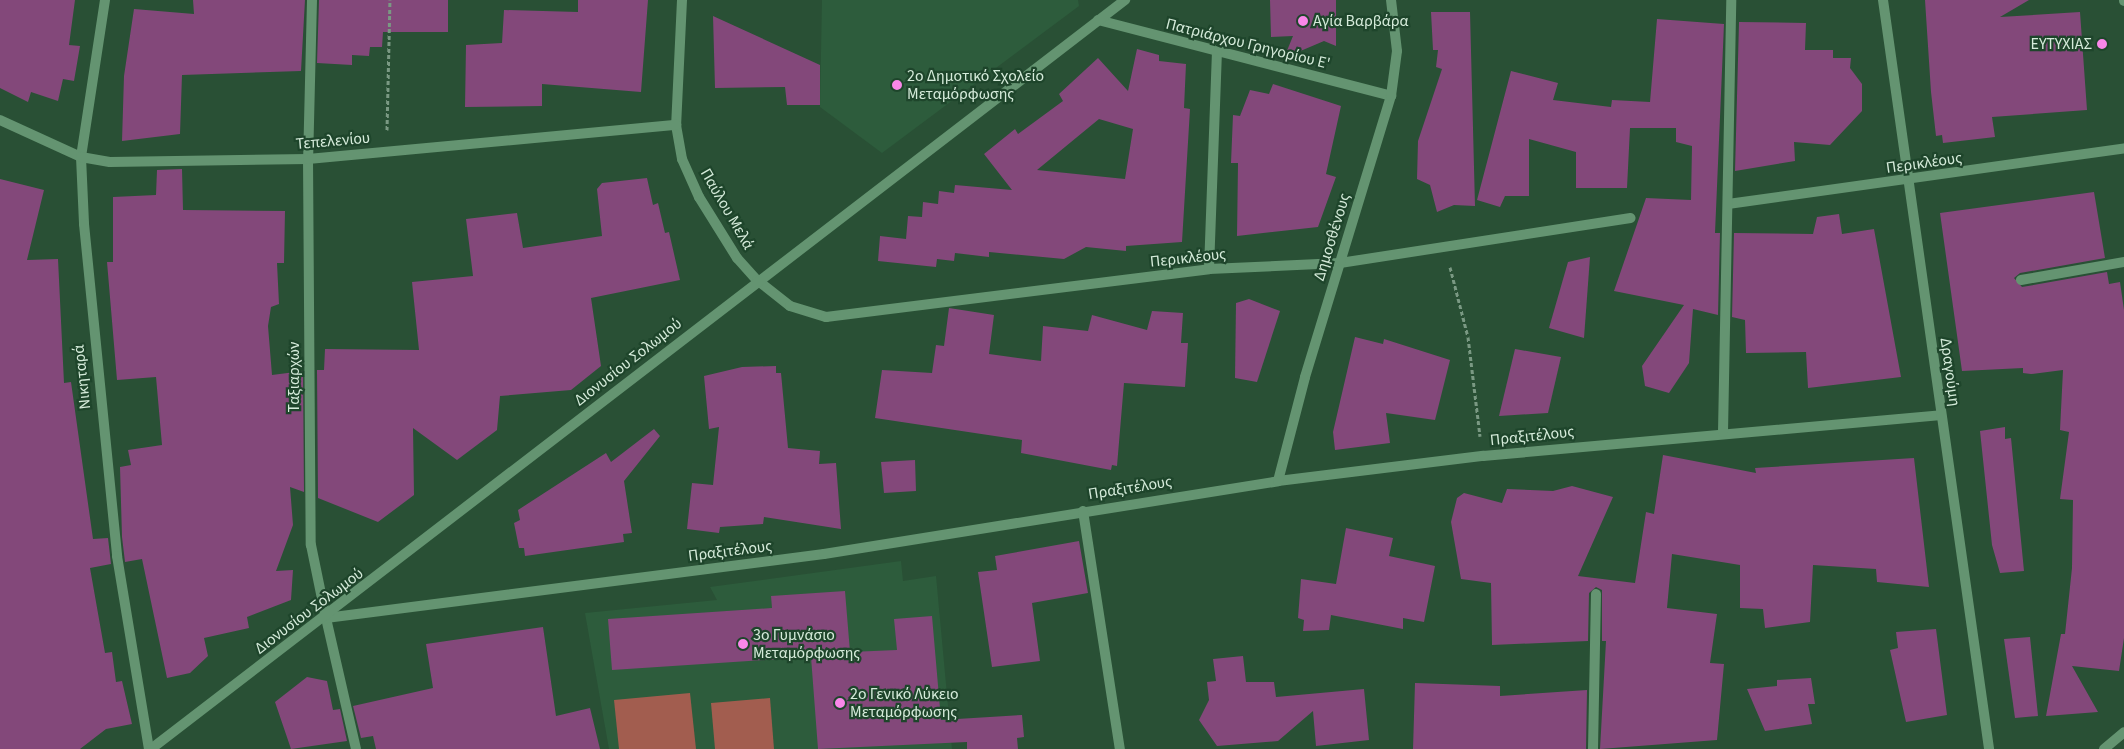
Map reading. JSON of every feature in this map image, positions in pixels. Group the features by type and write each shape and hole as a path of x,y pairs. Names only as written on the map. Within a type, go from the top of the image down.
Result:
{"street":[{"name":"Νικηταρά","path":"105,0 81,157 105,452 150,749"},
{"name":"Ταξιαρχών","path":"312,0 308,159 311,545 356,749"},
{"name":"Παύλου Μελά","path":"682,0 676,125 682,159 699,197 737,258 756,280"},
{"name":"Διονυσίου Σολωμού","path":"150,749 326,618 756,280 1125,0"},
{"name":"Δημοσθένους","path":"1278,481 1390,96 1397,51 1392,0"},
{"path":"1723,432 1731,0"},
{"name":"Δραγούμη","path":"1883,0 1907,181 1989,749"},
{"name":"Πατριάρχου Γρηγορίου Ε'","path":"1098,20 1390,96"},
{"path":"1209,270 1217,52"},
{"name":"Τεπελενίου","path":"0,120 81,157 110,162 308,159 676,125"},
{"name":"Περικλέους","path":"1728,204 1907,181 2124,148"},
{"name":"Περικλέους","path":"756,280 790,306 826,316 1209,270 1340,263 1445,245 1631,218"},
{"path":"2021,280 2124,262"},
{"name":"Πραξιτέλους","path":"326,618 824,554 1278,481 1483,456 1723,432 1941,415"},
{"path":"1084,511 1120,749"},
{"path":"1593,749 1596,594"},
{"path":"2104,749 2124,732"}],"path":[{"path":"386,151 390,0"},
{"path":"1445,245 1468,337 1483,456"}],"shaded area":[{"name":"2ο Δημοτικό Σχολείο Μεταμόρφωσης","path":"822,0 1078,0 1079,6 882,153 820,107"},
{"path":"901,561 903,581 936,576 952,749 609,749 585,613 717,600 710,587"},
{"path":"690,693 696,749 619,749 614,700"},
{"path":"770,698 774,749 715,749 711,703"}],"building":[{"path":"0,0 75,0 69,45 80,46 74,81 63,79 58,101 31,92 28,102 0,88"},
{"path":"193,0 305,0 301,71 182,75 180,134 122,141 124,76 134,9 194,14"},
{"path":"319,0 448,0 448,32 383,32 382,47 370,47 369,56 352,55 352,65 317,63"},
{"path":"578,0 648,0 641,92 542,84 542,106 465,107 466,45 502,43 504,10 578,12"},
{"name":"Αγία Βαρβάρα","path":"1270,0 1336,0 1336,46 1324,41 1284,58 1293,36 1271,37"},
{"path":"1925,0 2029,0 2000,17 2080,12 2087,110 1992,117 1995,137 1943,143 1942,135 1936,136"},
{"path":"1431,12 1470,12 1475,206 1454,205 1437,212 1430,185 1417,179 1418,141 1442,69 1436,67 1438,50 1433,50"},
{"path":"713,16 820,65 820,105 787,105 785,87 715,88"},
{"path":"1657,19 1724,24 1715,233 1720,233 1718,315 1693,309 1689,363 1669,393 1645,386 1642,366 1684,305 1614,291 1646,198 1691,200 1692,146 1676,142 1676,128 1630,128 1627,188 1576,188 1576,152 1529,139 1529,196 1505,196 1500,207 1477,200 1511,71 1558,83 1553,100 1611,107 1612,100 1650,102"},
{"path":"1739,22 1806,23 1805,50 1833,50 1833,58 1851,58 1850,68 1862,84 1862,111 1830,145 1794,142 1795,161 1735,171"},
{"path":"1137,49 1159,55 1159,61 1186,64 1184,108 1190,109 1182,242 1126,246 1126,251 1086,247 1064,259 989,252 989,257 955,253 954,261 937,259 936,267 878,261 880,236 906,239 908,216 922,217 923,202 938,204 939,191 954,193 955,185 1012,190 984,154 1015,129 1018,134 1063,101 1059,94 1098,58 1128,91","holes":["1099,119 1133,129 1125,179 1037,170"]},
{"path":"1273,84 1341,106 1326,174 1336,177 1318,227 1237,236 1238,163 1231,163 1233,115 1240,116 1250,90 1269,94"},
{"path":"182,169 183,210 285,211 284,263 277,263 279,304 271,307 268,326 272,375 303,371 304,492 290,487 293,525 276,571 293,570 291,600 247,617 249,628 204,638 208,656 190,673 167,678 142,559 125,562 122,537 120,467 131,465 128,450 162,445 156,377 117,380 107,262 113,262 113,197 156,195 157,170"},
{"path":"647,178 653,205 658,203 665,233 669,232 680,280 591,298 601,366 571,390 500,396 497,430 457,460 413,428 414,495 378,522 318,498 317,370 324,370 325,349 419,350 412,282 473,276 466,219 517,213 523,248 602,236 597,189 602,183"},
{"path":"0,179 44,190 27,260 58,259 64,383 71,382 93,539 108,538 111,564 90,568 105,653 112,652 116,682 122,681 132,724 106,729 80,749 0,749"},
{"path":"2094,192 2105,258 2020,273 2014,278 2022,287 2107,272 2109,284 2120,282 2124,310 2124,638 2119,671 2072,666 2098,712 2046,716 2061,634 2065,634 2072,568 2073,500 2060,499 2069,432 2060,430 2063,370 2031,374 2023,373 2023,368 1962,371 1940,213"},
{"path":"1839,214 1842,234 1874,229 1901,377 1808,388 1806,352 1746,353 1745,320 1732,317 1734,233 1813,234 1817,217"},
{"path":"1590,257 1584,338 1549,328 1568,262"},
{"path":"1249,299 1280,311 1257,382 1235,378 1236,303"},
{"path":"949,308 994,315 989,354 1041,361 1043,326 1088,331 1092,315 1147,330 1152,311 1183,313 1181,343 1188,343 1185,387 1124,383 1117,466 1112,465 1111,470 1021,453 1022,440 875,418 882,370 932,373 936,345 944,346"},
{"path":"1355,337 1383,344 1384,339 1450,360 1435,420 1386,413 1390,443 1335,450 1333,432"},
{"path":"1515,349 1561,357 1548,413 1499,416"},
{"path":"776,366 776,373 781,373 788,448 820,451 819,464 836,463 841,529 764,517 763,524 720,527 719,533 687,529 692,483 713,485 719,427 709,429 704,376 742,367"},
{"path":"2005,427 2005,439 2011,438 2024,571 2000,573 1992,545 1980,431"},
{"path":"654,429 660,436 624,481 632,533 623,534 624,542 525,556 524,548 519,548 514,523 520,520 518,510 606,453 611,462"},
{"path":"1663,455 1756,473 1755,468 1914,458 1929,587 1877,582 1876,569 1813,565 1810,622 1765,628 1763,609 1740,608 1740,565 1672,554 1667,608 1717,614 1710,663 1724,664 1717,740 1600,749 1606,641 1602,641 1602,590 1596,587 1589,593 1588,641 1492,645 1491,583 1461,579 1451,522 1457,498 1464,493 1502,503 1507,489 1553,491 1572,486 1613,497 1578,576 1635,583 1646,512 1654,514"},
{"path":"915,460 916,491 884,493 881,462"},
{"path":"1346,528 1393,538 1389,556 1435,566 1424,622 1403,618 1403,629 1331,615 1329,630 1303,631 1304,620 1298,618 1301,579 1336,584"},
{"path":"1079,541 1088,593 1032,603 1040,661 992,667 978,572 997,570 995,556"},
{"path":"845,591 850,652 897,650 894,619 932,616 941,720 1022,715 1024,737 1017,738 1018,749 967,749 967,742 818,749 811,657 612,670 608,619 772,608 771,596"},
{"path":"543,627 556,716 590,708 600,749 376,749 373,736 361,738 353,706 433,688 426,644"},
{"path":"1936,629 1947,715 1906,722 1890,650 1898,648 1896,632"},
{"path":"2030,637 2038,716 2015,718 2004,639"},
{"path":"1243,656 1246,682 1274,682 1276,697 1364,689 1369,740 1316,746 1313,711 1278,741 1217,746 1199,720 1209,700 1207,682 1216,681 1213,659"},
{"path":"307,677 327,681 333,710 340,709 347,741 291,749 275,702"},
{"path":"1811,678 1815,704 1808,704 1812,724 1765,731 1747,689 1777,686 1777,680"},
{"path":"1415,683 1500,686 1500,696 1587,690 1586,749 1413,749"}],"place":[{"name":"Αγία Βαρβάρα","path":"1303,21"},
{"name":"ΕΥΤΥΧΙΑΣ","path":"2102,44"},
{"name":"2ο Δημοτικό Σχολείο Μεταμόρφωσης","path":"897,85"},
{"name":"3ο Γυμνάσιο Μεταμόρφωσης","path":"743,644"},
{"name":"2ο Γενικό Λύκειο Μεταμόρφωσης","path":"840,703"}]}
